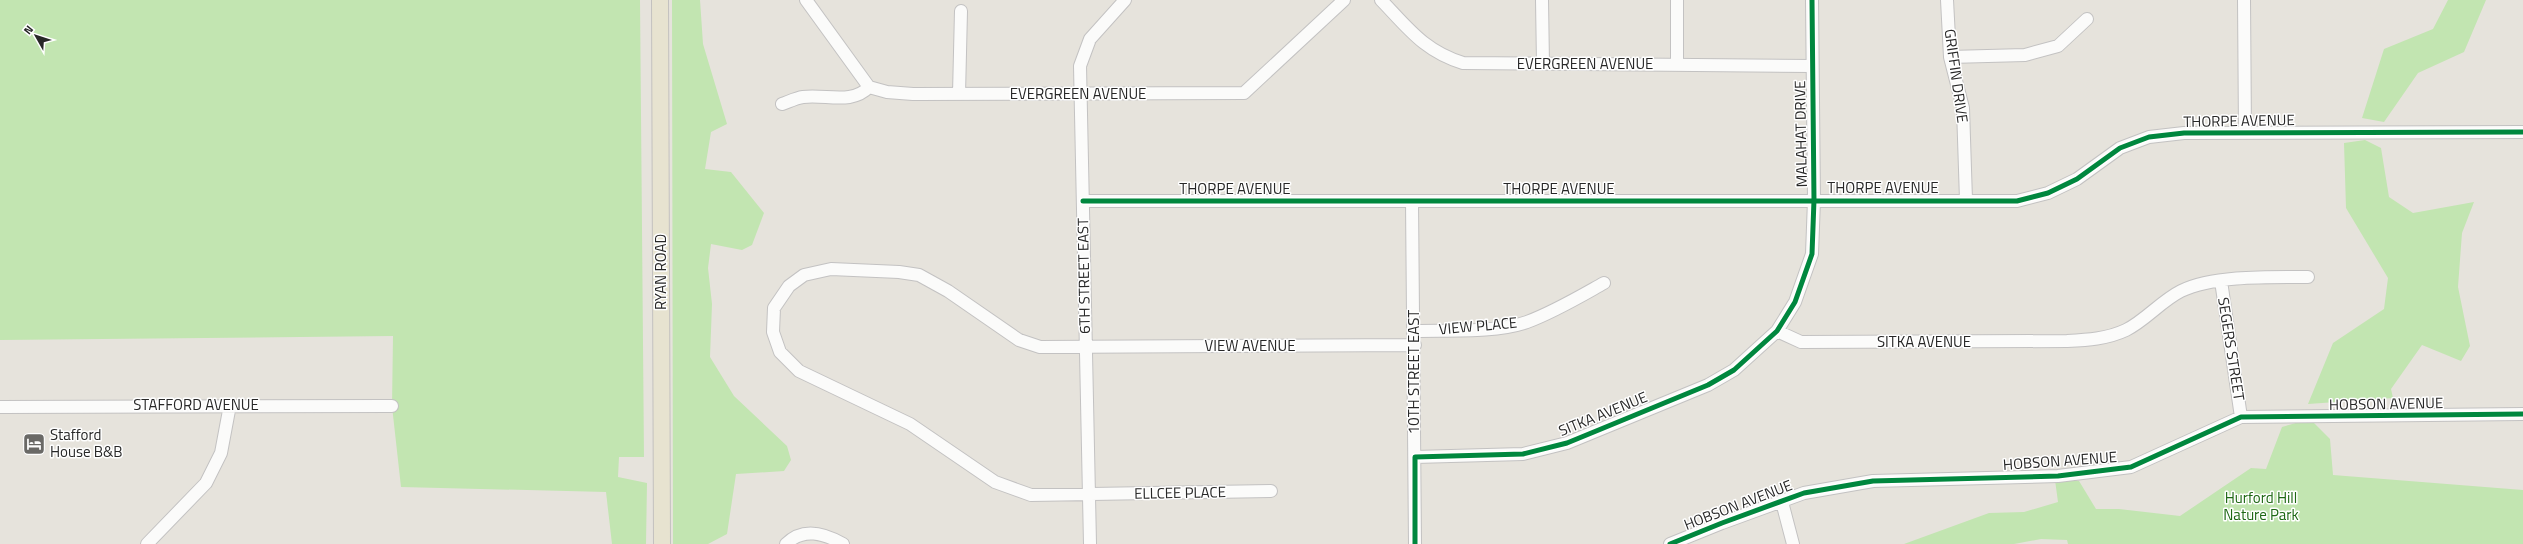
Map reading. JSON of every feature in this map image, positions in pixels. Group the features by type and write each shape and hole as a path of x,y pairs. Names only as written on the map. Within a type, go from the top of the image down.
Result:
{"main road":[{"name":"RYAN ROAD","path":"660,0 662,544"}],"street":[{"path":"782,104 802,97 851,97 863,94 869,87 806,0"},
{"name":"6TH STREET EAST","path":"1090,544 1080,66 1090,39 1125,0"},
{"name":"EVERGREEN AVENUE","path":"869,87 887,92 906,94 1080,95 1244,93 1344,0"},
{"name":"EVERGREEN AVENUE","path":"1381,0 1422,42 1441,56 1463,63 1812,66"},
{"path":"1542,0 1543,64"},
{"path":"1677,0 1678,65"},
{"name":"MALAHAT DRIVE","path":"1777,331 1795,302 1812,254 1814,200 1812,0"},
{"name":"GRIFFIN DRIVE","path":"1947,0 1950,56 1962,108 1966,200"},
{"path":"2244,0 2244,133"},
{"path":"958,94 961,11"},
{"path":"1950,56 2025,55 2058,46 2087,19"},
{"name":"THORPE AVENUE","path":"1083,201 2017,201 2048,193 2077,179 2120,148 2150,137 2184,133 2523,132"},
{"name":"10TH STREET EAST","path":"1412,201 1415,331 1415,544"},
{"name":"VIEW AVENUE","path":"1089,494 1031,495 995,482 910,424 799,371 780,352 773,332 774,308 789,286 804,275 831,269 899,272 918,276 948,291 1019,340 1040,347 1415,345"},
{"name":"SITKA AVENUE","path":"1415,457 1523,454 1567,443 1708,385 1734,370 1777,331 1801,342 2067,341 2100,339 2127,330 2181,291 2221,281 2245,278 2308,277"},
{"name":"SEGERS STREET","path":"2221,281 2241,417"},
{"name":"VIEW PLACE","path":"1415,331 1497,327 1526,322 1559,308 1604,283"},
{"path":"146,544 206,483 221,453 230,405"},
{"name":"STAFFORD AVENUE","path":"0,407 230,405 392,406"},
{"name":"HOBSON AVENUE","path":"1670,544 1722,522 1804,493 1874,481 2058,476 2131,467 2241,417 2523,414"},
{"name":"ELLCEE PLACE","path":"1089,494 1271,491"},
{"path":"1782,502 1794,544"},
{"path":"786,544 793,536 813,532 833,538 843,544"}],"green space":[{"path":"0,0 640,0 644,457 619,457 618,477 647,483 646,544 612,544 606,492 401,487 392,406 393,336 0,340"},
{"path":"672,0 700,0 703,44 727,124 711,132 705,169 731,172 764,213 752,245 742,250 711,244 708,268 712,304 710,357 734,396 787,446 791,460 784,471 736,474 727,534 708,544 673,544"},
{"path":"2448,0 2486,0 2464,52 2418,73 2384,122 2362,118 2384,49 2433,29"},
{"path":"2365,140 2381,148 2389,197 2413,213 2474,202 2462,233 2458,287 2470,346 2461,361 2422,345 2391,389 2393,398 2308,404 2333,343 2384,309 2388,278 2346,208 2344,143"},
{"name":"Hurford Hill Nature Park","path":"2310,419 2330,439 2333,475 2523,490 2523,544 2068,544 2067,540 2041,539 2014,544 1904,544 1989,513 2024,512 2058,502 2055,480 2079,481 2096,509 2119,509 2180,516 2251,468 2266,469 2282,427"}],"cycle path":[{"path":"1415,544 1415,457 1523,454 1567,443 1708,385 1734,370 1777,331 1795,302 1812,254 1814,200 1812,0"},
{"path":"1083,201 2017,201 2048,193 2077,179 2120,148 2149,137 2184,133 2523,132"},
{"path":"1670,544 1804,493 1873,481 2058,476 2131,467 2241,417 2523,414"}],"place":[{"name":"Stafford House B&B","path":"34,444"}]}
